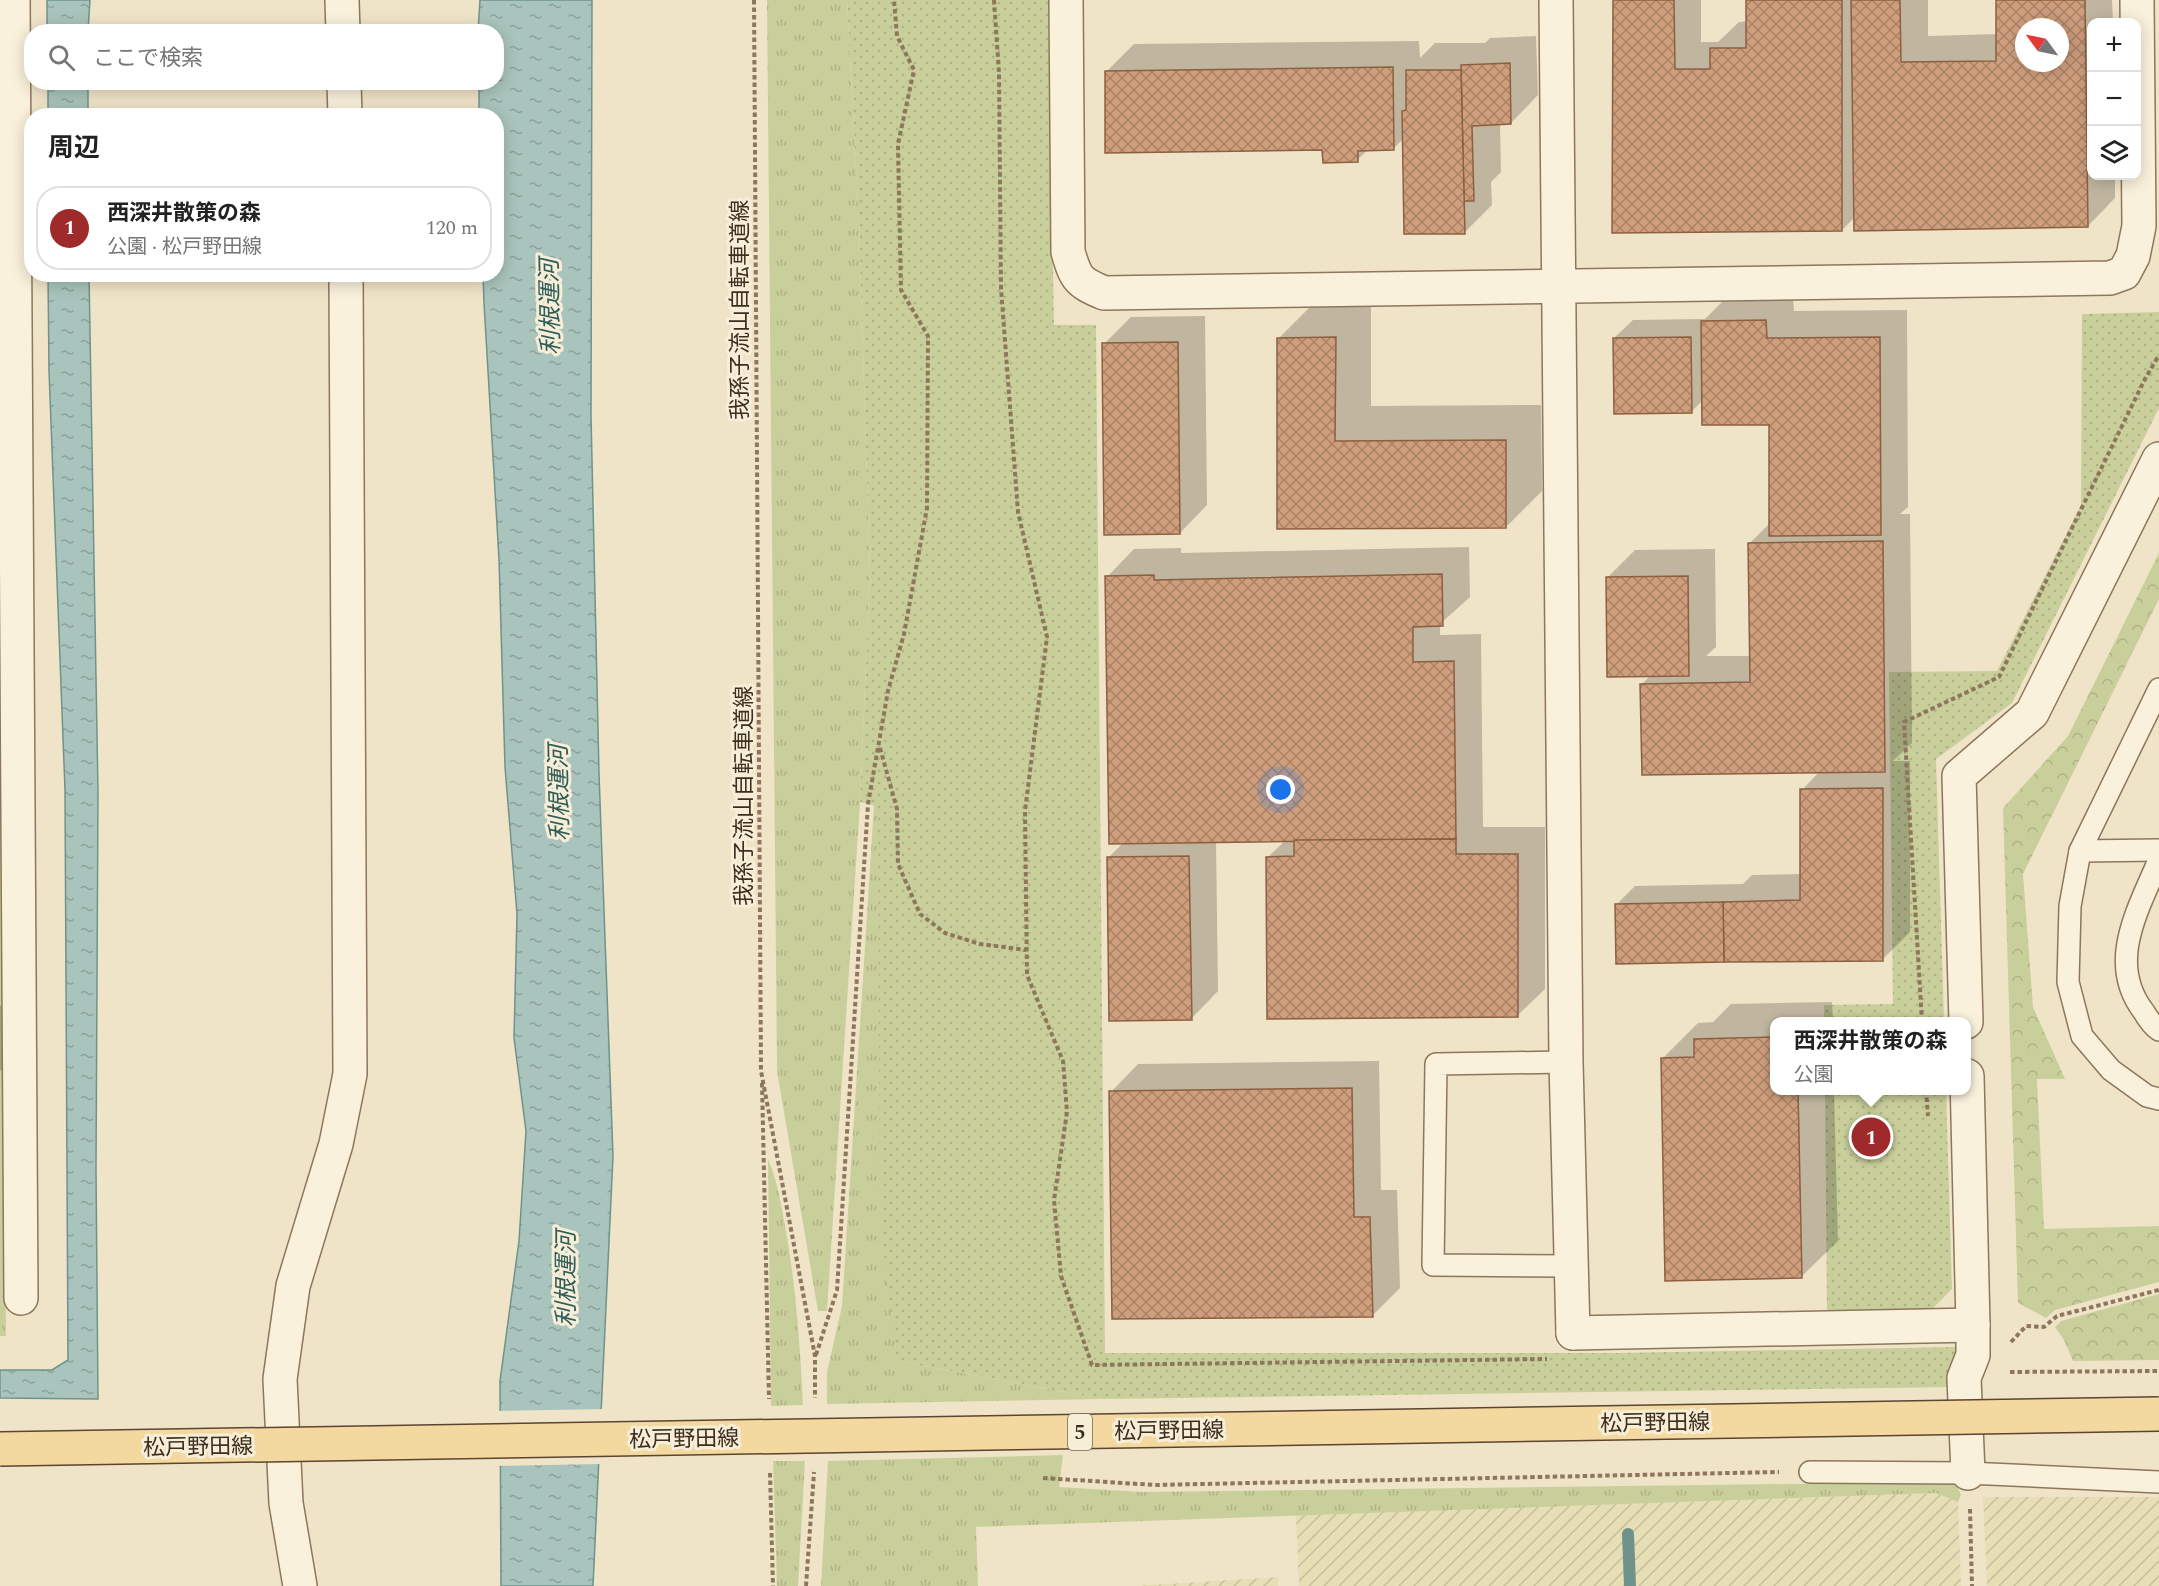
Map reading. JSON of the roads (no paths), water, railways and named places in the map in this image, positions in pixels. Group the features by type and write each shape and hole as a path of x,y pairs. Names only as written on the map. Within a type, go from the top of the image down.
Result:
{"main road":[{"name":"松戸野田線","path":"0,1449 2159,1414"}],"street":[{"path":"13,0 11,1240 21,1298"},
{"path":"342,0 343,24"},
{"path":"1066,0 1068,252 1075,276 1086,285 1104,293 2110,278 2124,273 2133,256 2139,225 2137,0"},
{"path":"1556,0 1566,1062 1571,1266 1565,1346 1973,1325"},
{"path":"344,90 345,108"},
{"path":"300,1586 286,1503 280,1379 293,1286 336,1143 350,1074 346,282"},
{"path":"1966,1017 1959,776 2032,713 2159,459"},
{"path":"1967,1095 1973,1325 1973,1354 1964,1378 1968,1473"}],"lane":[{"path":"2159,689 2080,851 2070,906 2068,982 2082,1036 2111,1070 2147,1096 2159,1099"},
{"path":"2080,851 2159,850"},
{"path":"2159,860 2126,942 2126,952 2127,973 2136,1002 2159,1030"},
{"path":"1566,1062 1436,1064 1433,1265 1571,1266"},
{"path":"1810,1472 1968,1473 2159,1482"}],"water":[{"path":"47,0 90,0 88,24 47,24"},
{"name":"利根運河","path":"480,0 592,0 591,415 599,774 613,1156 593,1586 501,1586 500,1381 519,1241 526,1131 514,1038 517,914 505,767 499,559 483,282 504,282 504,108 479,108 479,90 504,90 504,24 478,24"},
{"path":"48,90 88,90 88,108 48,108"},
{"path":"48,282 89,282 98,792 96,1170 98,1399 0,1398 0,1370 52,1370 68,1360 65,790 49,371"}],"waterway":[{"path":"1628,1534 1630,1586"}],"place":[{"name":"西深井散策の森","path":"1871,1137"}]}
